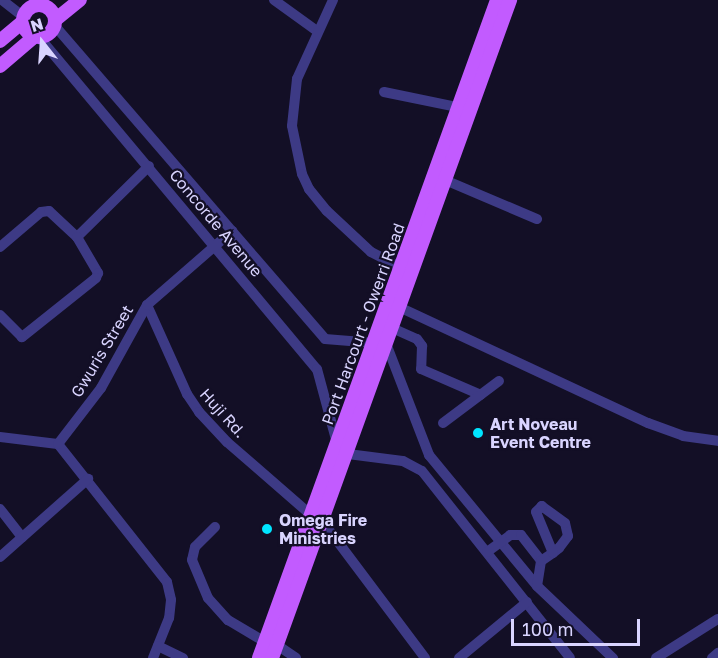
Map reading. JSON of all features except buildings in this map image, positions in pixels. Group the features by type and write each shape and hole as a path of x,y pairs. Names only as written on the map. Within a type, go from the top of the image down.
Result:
{"main road":[{"path":"0,66 37,37 49,34 55,23 80,0"},
{"name":"Port Harcourt - Owerri Road","path":"259,658 271,648 381,344 457,107 497,0"},
{"name":"Port Harcourt - Owerri Road","path":"381,344 392,328 399,307 406,269 445,180 510,0"},
{"path":"0,41 23,20 28,9 44,3 55,23"},
{"path":"23,20 37,37"}],"street":[{"path":"3,0 23,20"},
{"path":"274,0 317,32"},
{"path":"333,0 297,79 292,126 302,174 327,211 371,252 406,269"},
{"name":"Concorde Avenue","path":"55,23 325,339 381,344"},
{"name":"Concorde Avenue","path":"37,37 149,166 320,373 343,449"},
{"path":"384,92 457,107"},
{"path":"77,237 149,166"},
{"path":"445,180 537,219"},
{"path":"0,247 41,212 49,211 77,237 95,263 96,278 22,338 0,315"},
{"name":"Gwuris Street","path":"58,444 101,388 147,305 232,231"},
{"name":"Huji Rd.","path":"147,305 187,394 199,412 227,442 317,519 423,658"},
{"path":"399,307 648,423 683,436 718,441"},
{"path":"392,328 419,342 423,349 419,366 423,371 481,395"},
{"path":"381,344 425,449 537,586 614,658"},
{"path":"443,423 499,381"},
{"path":"0,437 58,444 88,479 167,582 171,600 169,618 153,658"},
{"path":"343,449 403,461 422,471 570,658"},
{"path":"0,558 88,479"},
{"path":"0,509 22,537"},
{"path":"215,527 195,547 192,560 208,598 228,620 271,648 296,658"},
{"path":"487,552 516,534 521,536 541,561"},
{"path":"537,586 541,561 553,553"},
{"path":"459,658 527,602"},
{"path":"656,658 718,619"},
{"path":"158,646 183,658"},
{"path":"712,658 718,653"}],"place":[{"name":"Art Noveau Event Centre","path":"478,433"},
{"name":"Omega Fire Ministries","path":"267,529"}]}
